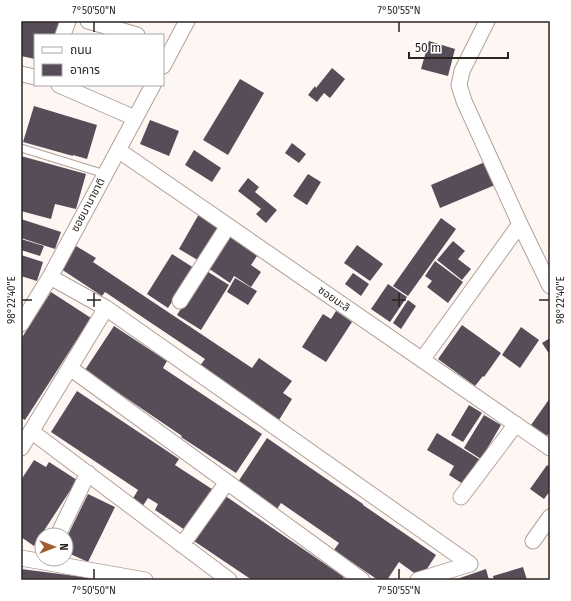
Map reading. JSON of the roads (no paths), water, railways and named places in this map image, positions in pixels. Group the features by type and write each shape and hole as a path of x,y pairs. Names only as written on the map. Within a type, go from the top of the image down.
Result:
{"street":[{"path":"63,34 68,21"},
{"path":"88,21 134,34"},
{"path":"164,62 169,44 187,21"},
{"path":"487,21 462,71 459,85 464,101 550,286"},
{"path":"21,74 34,77"},
{"path":"61,86 135,118"},
{"name":"ซอยนานาชาติ","path":"21,324 50,277 152,86"},
{"name":"ซอยมะลิ","path":"118,150 550,448"},
{"path":"422,360 520,224"},
{"path":"180,301 228,226"},
{"path":"50,277 106,308 470,564 418,580"},
{"path":"21,448 106,308"},
{"path":"70,368 362,580"},
{"path":"461,496 516,424"},
{"path":"31,431 229,580"},
{"path":"62,527 88,473"},
{"path":"182,544 227,482"},
{"path":"533,541 550,517"},
{"path":"21,558 34,560"},
{"path":"74,566 144,580"}],"lane":[{"path":"21,148 105,174"}]}
